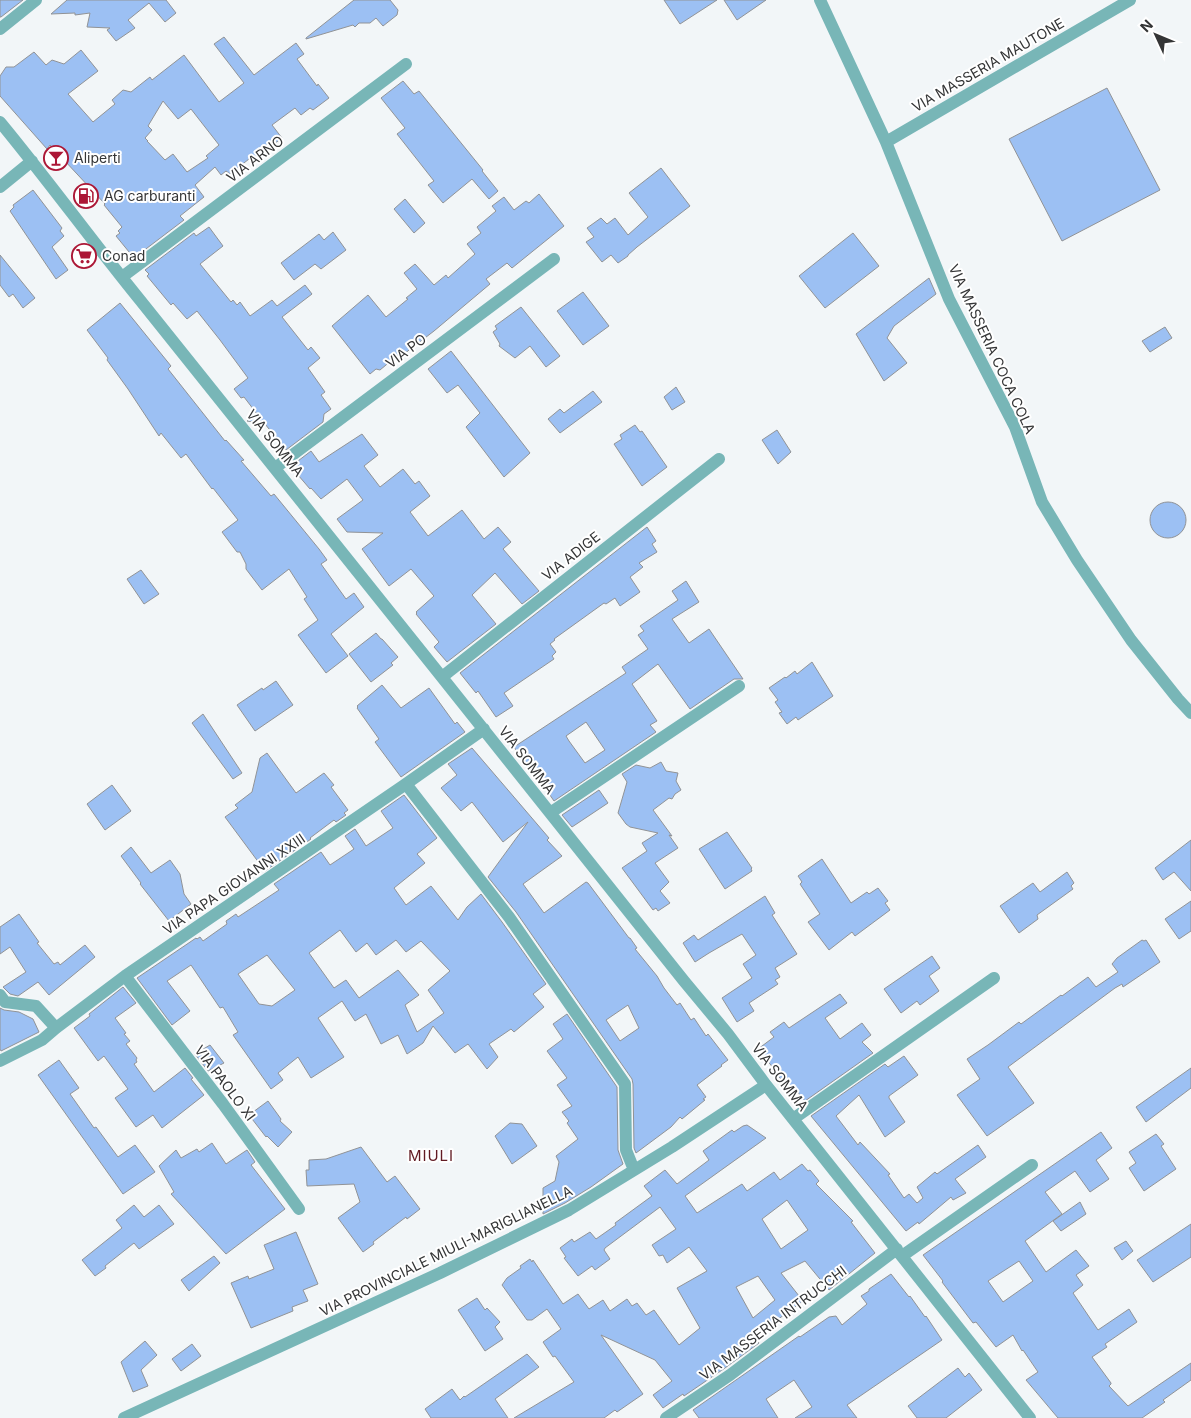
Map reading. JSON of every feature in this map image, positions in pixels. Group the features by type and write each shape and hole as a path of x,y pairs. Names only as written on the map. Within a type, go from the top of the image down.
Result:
{"street":[{"path":"0,29 36,0"},
{"name":"VIA MASSERIA COCA COLA","path":"820,0 886,142 949,299 1014,427 1042,502 1077,560 1131,640 1191,713"},
{"name":"VIA MASSERIA MAUTONE","path":"886,142 1130,0"},
{"name":"VIA ARNO","path":"122,277 406,64"},
{"name":"VIA SOMMA","path":"0,122 728,1034 766,1085 1030,1418"},
{"path":"0,187 32,160"},
{"name":"VIA PO","path":"276,468 554,259"},
{"name":"VIA ADIGE","path":"442,677 719,459"},
{"path":"550,813 739,686"},
{"name":"VIA PAPA GIOVANNI XXIII","path":"0,1061 42,1040 126,976 406,784 484,728"},
{"path":"406,784 509,917 625,1084 626,1150 634,1170"},
{"name":"VIA PAOLO XI","path":"126,976 299,1208"},
{"path":"793,1118 994,978"},
{"path":"0,995 5,1002 36,1006 56,1028"},
{"name":"VIA PROVINCIALE MIULI-MARIGLIANELLA","path":"124,1418 440,1273 552,1219 634,1170 766,1085"},
{"name":"VIA MASSERIA INTRUCCHI","path":"666,1418 730,1375 899,1252 1032,1165"}],"building":[{"path":"0,0 23,0 0,17"},
{"path":"67,0 166,0 176,13 165,22 149,3 128,20 135,28 116,41 107,30 110,28 87,27 90,13 75,15 75,13 51,14"},
{"path":"354,0 390,0 398,10 397,15 383,26 376,18 370,23 359,23 355,27 353,25 306,39 306,38"},
{"path":"664,0 717,0 680,24"},
{"path":"724,0 766,0 737,20"},
{"path":"224,37 254,75 296,43 304,54 297,59 317,86 318,84 329,98 313,110 310,108 301,115 295,108 272,125 282,138 252,161 249,159 230,174 226,171 221,175 215,167 195,185 204,197 180,216 184,220 134,258 116,236 120,233 118,231 122,227 105,204 50,145 47,149 0,96 0,76 6,67 14,67 34,52 46,65 52,60 64,64 81,50 98,71 68,94 93,122 115,104 112,100 123,90 131,92 150,77 152,80 184,55 219,102 244,83 214,44","holes":["163,101 178,119 191,109 219,145 206,156 208,158 187,172 173,154 165,160 145,138 152,130 148,126"]},
{"path":"403,81 414,94 419,91 483,170 498,191 489,199 472,179 443,203 428,185 434,181 397,134 405,128 381,98"},
{"path":"1107,88 1160,190 1062,241 1009,139"},
{"path":"661,168 690,206 618,263 611,255 602,262 586,242 594,237 587,228 601,218 607,224 615,218 628,235 648,217 629,193"},
{"path":"33,190 62,228 60,231 64,236 52,247 68,270 56,279 10,211 14,207 13,205"},
{"path":"539,194 564,226 512,268 507,263 486,279 490,284 434,331 400,357 398,355 380,370 376,369 370,374 332,326 368,295 386,317 417,289 404,273 415,264 434,285 446,275 448,278 475,254 467,244 481,233 477,227 496,211 492,206 504,197 514,210 526,201 529,203"},
{"path":"405,199 425,223 414,233 394,209"},
{"path":"209,227 223,246 200,264 231,302 233,300 237,305 240,302 250,316 272,300 277,306 305,285 312,294 282,317 308,350 311,347 320,358 308,368 325,392 321,395 331,409 324,414 323,422 286,450 265,424 247,421 257,414 244,397 241,398 234,389 248,378 197,311 187,319 173,303 171,305 147,276 149,274 145,270 194,233 196,236"},
{"path":"333,232 346,250 321,269 315,264 294,280 281,263 319,234 324,240"},
{"path":"853,233 879,266 825,308 799,276"},
{"path":"0,255 35,298 23,308 13,294 9,297 0,285"},
{"path":"929,278 936,294 894,326 887,338 907,363 884,381 856,334"},
{"path":"583,292 609,326 583,345 557,311"},
{"path":"120,303 171,366 168,369 225,441 244,460 241,461 271,496 274,494 319,549 327,560 321,564 346,599 354,593 364,607 331,634 348,656 326,673 298,635 318,620 304,599 307,597 289,569 262,590 246,569 246,564 240,552 237,552 222,532 238,520 186,454 181,458 161,433 159,436 107,360 108,358 87,330"},
{"path":"521,307 560,356 546,367 530,346 515,358 499,346 500,344 493,332 497,329 495,326"},
{"path":"1165,327 1172,338 1150,352 1142,341"},
{"path":"451,351 530,453 504,477 466,427 480,413 458,385 447,393 428,369"},
{"path":"676,387 685,402 672,410 664,397"},
{"path":"593,391 602,402 560,433 548,419 560,409 564,413"},
{"path":"635,425 640,432 642,431 667,467 642,486 614,444 622,439 620,435"},
{"path":"777,430 791,452 778,464 762,440"},
{"path":"362,434 378,455 364,466 380,487 403,469 415,484 419,481 430,496 410,512 428,536 462,510 484,539 498,527 511,542 503,549 539,591 522,604 495,573 472,595 496,624 447,662 434,647 439,642 416,614 434,596 411,569 389,586 362,549 383,533 347,532 337,519 363,500 347,479 321,499 292,468 295,466 294,464 311,451 319,462"},
{"path":"1168,502 1180,508 1186,520 1180,532 1168,538 1156,532 1150,520 1156,508"},
{"path":"647,527 656,541 652,544 657,552 639,563 643,567 630,577 640,592 620,606 615,598 606,604 604,603 554,639 550,644 556,652 552,656 554,659 504,693 513,706 496,717 478,691 476,693 460,673"},
{"path":"141,570 159,594 144,604 127,579"},
{"path":"686,581 699,602 672,619 689,643 709,629 743,679 734,679 690,709 658,664 632,684 657,721 650,725 656,732 554,801 539,779 536,781 514,747 626,673 622,667 648,649 638,635 644,631 640,626 678,600 672,591","holes":["586,722 605,750 585,763 566,736"]},
{"path":"376,633 398,657 391,663 393,665 371,682 349,654"},
{"path":"812,662 833,696 798,720 796,717 787,724 779,713 782,712 775,702 778,700 769,688 795,671 797,674"},
{"path":"276,681 293,705 255,731 237,705"},
{"path":"382,685 401,708 429,688 455,724 457,722 465,732 401,777 375,742 379,739 357,708"},
{"path":"203,714 242,773 233,779 192,723"},
{"path":"472,748 549,838 547,840 562,856 523,884 544,913 586,882 588,883 630,938 637,948 635,949 677,1005 680,1003 691,1020 694,1018 706,1036 708,1034 728,1060 697,1085 706,1097 703,1099 705,1100 682,1119 680,1117 671,1127 636,1153 634,1148 632,1079 516,912 488,877 528,822 503,842 472,802 461,811 441,788 457,775 448,764","holes":["628,1005 639,1028 620,1041 606,1020"]},
{"path":"267,753 296,793 324,773 334,785 331,787 348,810 344,813 346,815 336,822 334,820 311,839 265,871 225,817 238,808 235,805 252,792 260,758"},
{"path":"661,762 666,771 678,773 676,781 681,790 672,799 669,798 653,810 672,836 669,835 678,848 655,863 669,882 660,891 670,903 658,911 656,908 653,910 622,868 647,851 642,843 658,833 630,827 618,813 627,782 622,774 636,765 650,768"},
{"path":"112,785 131,811 105,830 87,804"},
{"path":"599,790 608,803 572,827 562,815"},
{"path":"404,795 437,838 417,854 425,863 394,888 406,905 431,886 458,920 467,907 481,894 546,984 533,994 544,1007 514,1032 511,1029 489,1044 498,1057 487,1069 468,1044 455,1053 433,1026 423,1043 407,1054 398,1035 381,1044 366,1014 355,1021 342,1001 318,1018 344,1057 311,1078 298,1057 278,1073 283,1080 271,1089 233,1035 238,1032 223,1007 220,1008 191,965 167,981 190,1011 172,1025 137,978 196,938 200,937 203,941 227,924 226,921 236,914 238,917 279,890 274,884 321,852 330,865 354,849 345,836 355,829 366,846 393,828 381,811","holes":["340,930 356,952 367,943 376,955 396,940 406,952 421,941 450,971 428,990 444,1013 417,1032 405,1005 419,995 398,970 359,998 346,980 334,988 309,953","267,955 295,990 272,1006 259,1004 238,974"]},
{"path":"727,832 752,868 752,871 725,889 699,849"},
{"path":"1191,840 1191,891 1174,872 1163,880 1155,868"},
{"path":"131,847 151,873 170,860 180,874 184,894 191,904 169,921 121,856"},
{"path":"822,859 851,903 867,892 869,894 878,888 888,901 885,903 890,910 855,936 852,932 829,950 808,922 820,914 800,884 802,882 798,876"},
{"path":"1067,872 1074,883 1071,886 1073,889 1037,915 1038,919 1019,933 1000,906 1033,883 1040,892"},
{"path":"765,896 775,913 772,915 797,954 775,968 780,977 775,980 778,984 749,1003 754,1011 737,1022 722,998 752,978 743,964 756,955 742,934 695,962 683,943 694,935 698,940"},
{"path":"1191,901 1191,931 1179,939 1165,919"},
{"path":"19,914 39,942 37,943 54,964 58,962 60,965 85,945 95,957 49,995 38,982 18,996 10,994 3,987 26,972 10,947 0,954 0,927"},
{"path":"1142,940 1146,940 1160,962 1123,987 1122,984 1115,988 1008,1067 1034,1103 987,1136 957,1095 980,1079 967,1059 1088,977 1096,987 1118,972 1112,964 1117,958"},
{"path":"932,956 940,968 929,976 939,991 920,1005 917,1001 901,1013 884,989"},
{"path":"123,987 136,1003 115,1018 130,1041 126,1044 137,1058 137,1062 134,1064 154,1092 185,1068 204,1095 162,1128 153,1115 136,1127 115,1098 128,1089 104,1056 98,1061 74,1028"},
{"path":"840,994 847,1003 825,1018 840,1039 862,1023 871,1035 862,1042 873,1053 805,1101 796,1090 793,1093 758,1049 774,1037 770,1032 784,1022 789,1028"},
{"path":"0,1008 19,1012 33,1019 39,1032 1,1051"},
{"path":"567,1014 617,1087 618,1150 623,1164 591,1187 543,1214 543,1188 555,1181 559,1162 556,1156 578,1139 562,1112 572,1106 557,1085 567,1078 547,1051 563,1039 553,1024"},
{"path":"210,1045 224,1063 208,1071 195,1054"},
{"path":"904,1056 918,1075 889,1096 889,1098 905,1122 885,1137 859,1095 836,1116 858,1145 860,1142 890,1174 888,1175 904,1198 909,1194 917,1203 923,1198 917,1187 935,1172 937,1174 978,1145 986,1157 955,1179 966,1193 953,1200 951,1197 919,1224 918,1222 906,1231 811,1116 885,1064 888,1067"},
{"path":"59,1060 79,1088 70,1094 94,1128 96,1127 118,1157 135,1145 155,1172 123,1194 38,1075"},
{"path":"1191,1068 1191,1088 1146,1122 1136,1107"},
{"path":"268,1101 281,1119 280,1121 292,1132 278,1147 266,1137 249,1115"},
{"path":"510,1123 522,1124 537,1146 512,1164 495,1136"},
{"path":"747,1125 766,1138 685,1196 697,1213 742,1184 747,1191 774,1172 780,1180 802,1164 819,1181 816,1184 853,1221 851,1222 875,1253 829,1290 805,1261 781,1273 803,1301 754,1337 759,1343 684,1396 683,1394 663,1408 653,1395 672,1381 655,1360 601,1335 643,1394 617,1412 615,1410 604,1418 514,1418 574,1382 543,1342 561,1329 547,1309 532,1320 527,1320 502,1285 507,1278 530,1259 532,1262 533,1260 563,1304 578,1294 589,1309 603,1300 610,1311 627,1299 632,1306 637,1303 646,1315 654,1310 679,1345 700,1328 677,1288 707,1271 689,1247 667,1263 663,1255 659,1256 652,1245 676,1229 660,1207 605,1248 604,1250 610,1259 595,1270 592,1266 578,1276 564,1258 566,1257 560,1248 572,1239 574,1242 590,1232 596,1239 652,1196 644,1186 665,1170 677,1184 709,1160 703,1151 732,1130 734,1132","holes":["787,1200 808,1230 781,1249 762,1219","758,1276 775,1300 753,1318 736,1287"]},
{"path":"1101,1132 1112,1148 1096,1160 1109,1179 1090,1192 1075,1171 1045,1192 1062,1214 1025,1241 1046,1272 1076,1250 1089,1266 1076,1275 1083,1285 1073,1293 1098,1330 1129,1309 1137,1322 1105,1344 1107,1347 1092,1357 1111,1383 1109,1386 1128,1406 1191,1363 1191,1380 1142,1418 1058,1418 1026,1380 1038,1372 1022,1351 1013,1335 996,1347 976,1322 973,1323 923,1255","holes":["1019,1261 1033,1281 1003,1302 988,1281"]},
{"path":"1156,1134 1164,1144 1161,1146 1176,1169 1144,1191 1129,1168 1136,1163 1129,1152"},
{"path":"212,1143 226,1164 247,1150 255,1162 251,1165 285,1209 226,1254 171,1194 174,1192 159,1166 176,1150 181,1158 197,1149 199,1152"},
{"path":"361,1147 387,1182 395,1176 420,1209 407,1219 406,1217 363,1252 338,1218 360,1202 354,1184 307,1186 306,1170 309,1170 309,1160 326,1159"},
{"path":"1080,1202 1086,1214 1061,1231 1053,1221"},
{"path":"134,1205 144,1217 159,1205 174,1224 139,1249 134,1243 95,1276 82,1260 122,1228 116,1220"},
{"path":"1191,1224 1191,1257 1153,1282 1137,1260"},
{"path":"296,1232 318,1284 303,1290 308,1301 292,1307 293,1311 251,1328 231,1283 248,1276 249,1279 274,1269 264,1245"},
{"path":"1126,1241 1133,1251 1122,1260 1114,1248"},
{"path":"214,1256 220,1263 189,1291 181,1280"},
{"path":"891,1274 926,1316 942,1340 847,1405 857,1418 795,1418 812,1407 794,1380 766,1399 778,1418 699,1418 693,1410 829,1317 836,1316 842,1325 867,1304 861,1296"},
{"path":"477,1298 485,1310 487,1308 500,1322 495,1327 503,1339 485,1351 458,1310"},
{"path":"145,1341 157,1355 141,1370 148,1386 133,1392 121,1362"},
{"path":"192,1344 201,1356 181,1371 172,1359"},
{"path":"527,1354 539,1367 495,1399 508,1418 431,1418 425,1409 452,1389 460,1400"},
{"path":"958,1368 965,1377 969,1373 982,1390 946,1418 917,1418 908,1406"}],"place":[{"name":"Aliperti","path":"56,158"},
{"name":"AG carburanti","path":"86,196"},
{"name":"Conad","path":"84,256"}],"district":[{"name":"MIULI","path":"431,1156"}]}
